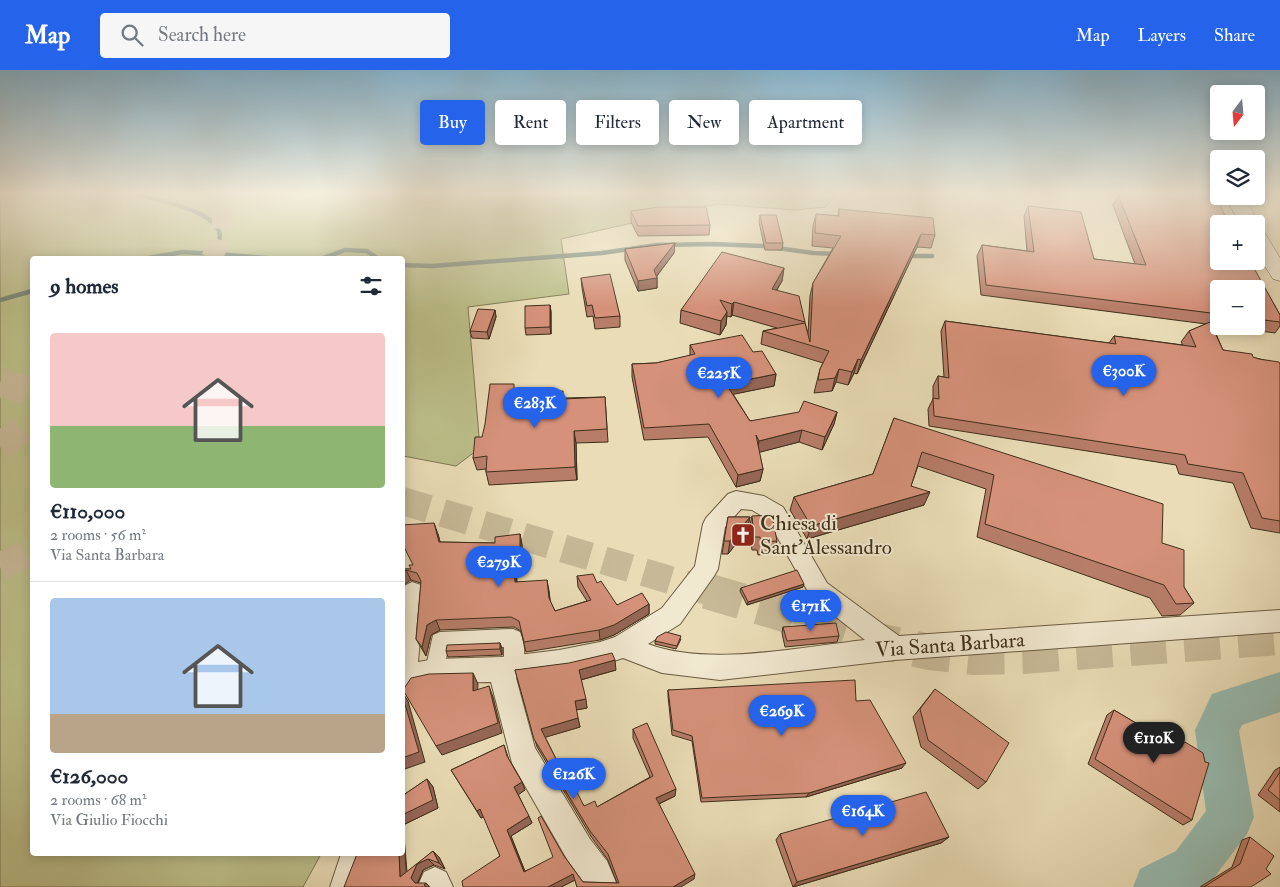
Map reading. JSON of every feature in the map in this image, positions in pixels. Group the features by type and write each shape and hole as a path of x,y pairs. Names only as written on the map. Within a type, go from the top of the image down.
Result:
{"main road":[{"path":"1265,249 1280,275"}],"street":[{"path":"417,679 559,662 600,654 623,646 671,616 706,569 714,524 736,500 756,502 775,513 819,590 895,648"},
{"path":"405,667 412,592"},
{"name":"Via Santa Barbara","path":"623,646 662,661 720,668 895,648 1280,621"},
{"path":"507,667 522,753 579,850 596,872 602,887"},
{"path":"342,887 352,856"}],"green space":[{"path":"0,231 596,231 561,239 569,294 468,307 480,448 456,466 405,456 405,256 30,256 30,856 320,856 303,887 0,887"}],"building":[{"path":"763,231 780,231 783,243 766,243"},
{"path":"815,231 935,231 935,235 921,234 861,360 858,359 852,372 839,369 835,378 818,380 820,369 829,351 763,331 805,323 810,342 813,283 841,236 815,233"},
{"path":"1031,231 1086,231 1094,259 1146,265 1132,231 1210,231 1210,270 1255,270 1261,280 1210,280 1210,313 986,285 982,245 1034,252"},
{"path":"675,243 654,270 657,278 638,281 625,249"},
{"path":"722,252 784,268 772,289 799,296 805,322 734,302 732,304 720,300 727,312 721,321 681,310"},
{"path":"610,274 620,316 595,318 592,305 587,306 581,278"},
{"path":"1265,288 1280,315 1280,322 1265,320"},
{"path":"550,305 550,327 525,328 525,306"},
{"path":"478,309 495,310 487,332 470,331"},
{"path":"945,321 1116,344 1114,336 1196,347 1189,331 1210,322 1210,335 1216,335 1223,350 1252,354 1253,357 1279,362 1280,364 1280,521 1262,518 1243,473 1188,464 1185,455 934,416 933,398 939,399 938,376 949,378"},
{"path":"742,335 753,352 762,351 776,374 726,384 750,421 799,412 804,401 837,412 825,437 802,430 759,441 756,435 763,469 738,475 709,424 644,428 632,364 656,363 695,354 690,345"},
{"path":"490,384 514,384 514,393 563,391 563,399 605,397 607,429 574,431 575,467 486,472 487,456 473,458 475,437 482,437 485,424"},
{"path":"894,418 1163,504 1162,543 1184,550 1184,587 1194,603 1176,604 1164,585 985,524 994,475 922,452 911,486 930,492 811,526 794,497 873,474"},
{"path":"772,515 777,541 761,542 760,537 754,537 752,516"},
{"path":"728,517 750,517 730,541 724,541"},
{"path":"434,523 439,542 495,543 495,537 520,534 520,552 514,553 515,582 547,580 549,598 555,611 591,600 577,576 593,574 597,583 601,581 617,605 642,593 649,604 614,625 599,630 524,642 519,621 511,617 436,620 427,625 422,647 416,639 421,581 417,573 405,570 405,569 411,569 409,565 413,565 405,549 405,525"},
{"path":"797,570 804,584 748,602 741,588"},
{"path":"836,623 839,636 787,641 783,627"},
{"path":"666,632 681,636 677,646 655,641 657,637"},
{"path":"500,643 500,649 446,651 447,645"},
{"path":"612,653 615,660 579,670 586,699 575,701 578,718 541,729 561,769 564,767 584,806 595,801 597,807 653,776 633,729 647,723 676,789 656,798 695,874 673,887 577,887 573,874 548,887 463,887 462,881 500,856 480,809 477,811 451,770 504,745 507,756 522,782 514,787 529,816 507,830 524,872 553,857 538,818 541,816 564,856 583,882 619,883 608,854 590,831 534,739 515,670 569,663"},
{"path":"473,673 473,691 489,686 498,723 436,746 405,693 405,687 411,678 429,674"},
{"path":"855,680 856,701 870,700 906,763 809,793 702,798 692,736 673,730 668,690"},
{"path":"935,689 1009,743 986,782 928,740 920,709"},
{"path":"405,704 419,752 405,757"},
{"path":"1114,710 1176,747 1185,742 1203,753 1205,762 1209,763 1192,820 1095,759"},
{"path":"1280,772 1280,800 1268,790"},
{"path":"427,779 433,800 405,814 405,794"},
{"path":"926,792 949,837 797,882 780,834"},
{"path":"1250,837 1274,856 1266,869 1271,874 1251,887 1204,887 1240,864"},
{"path":"433,851 439,863 428,859 417,864 411,878 415,883 426,883 424,885 426,887 344,887 356,856 399,856 400,877"}],"waterway":[{"path":"216,254 220,240 219,231"},
{"path":"405,265 432,266 602,253 657,245 712,244 763,246 813,253 836,254"},
{"path":"328,256 345,250 367,251 374,256"},
{"path":"160,256 183,252 216,254"},
{"path":"216,254 241,256"},
{"path":"905,256 932,256"},
{"path":"0,300 30,292"},
{"path":"1158,887 1193,868 1230,817 1217,730 1227,709 1280,692"}],"tunnel":[{"path":"212,256 221,231"},
{"path":"0,383 30,391"},
{"path":"0,447 30,422"},
{"path":"405,502 711,592"},
{"path":"0,567 30,552"},
{"path":"707,591 872,640 930,652 974,657 1023,656 1280,637"}],"place":[{"name":"Chiesa di Sant'Alessandro","path":"743,535"}]}
